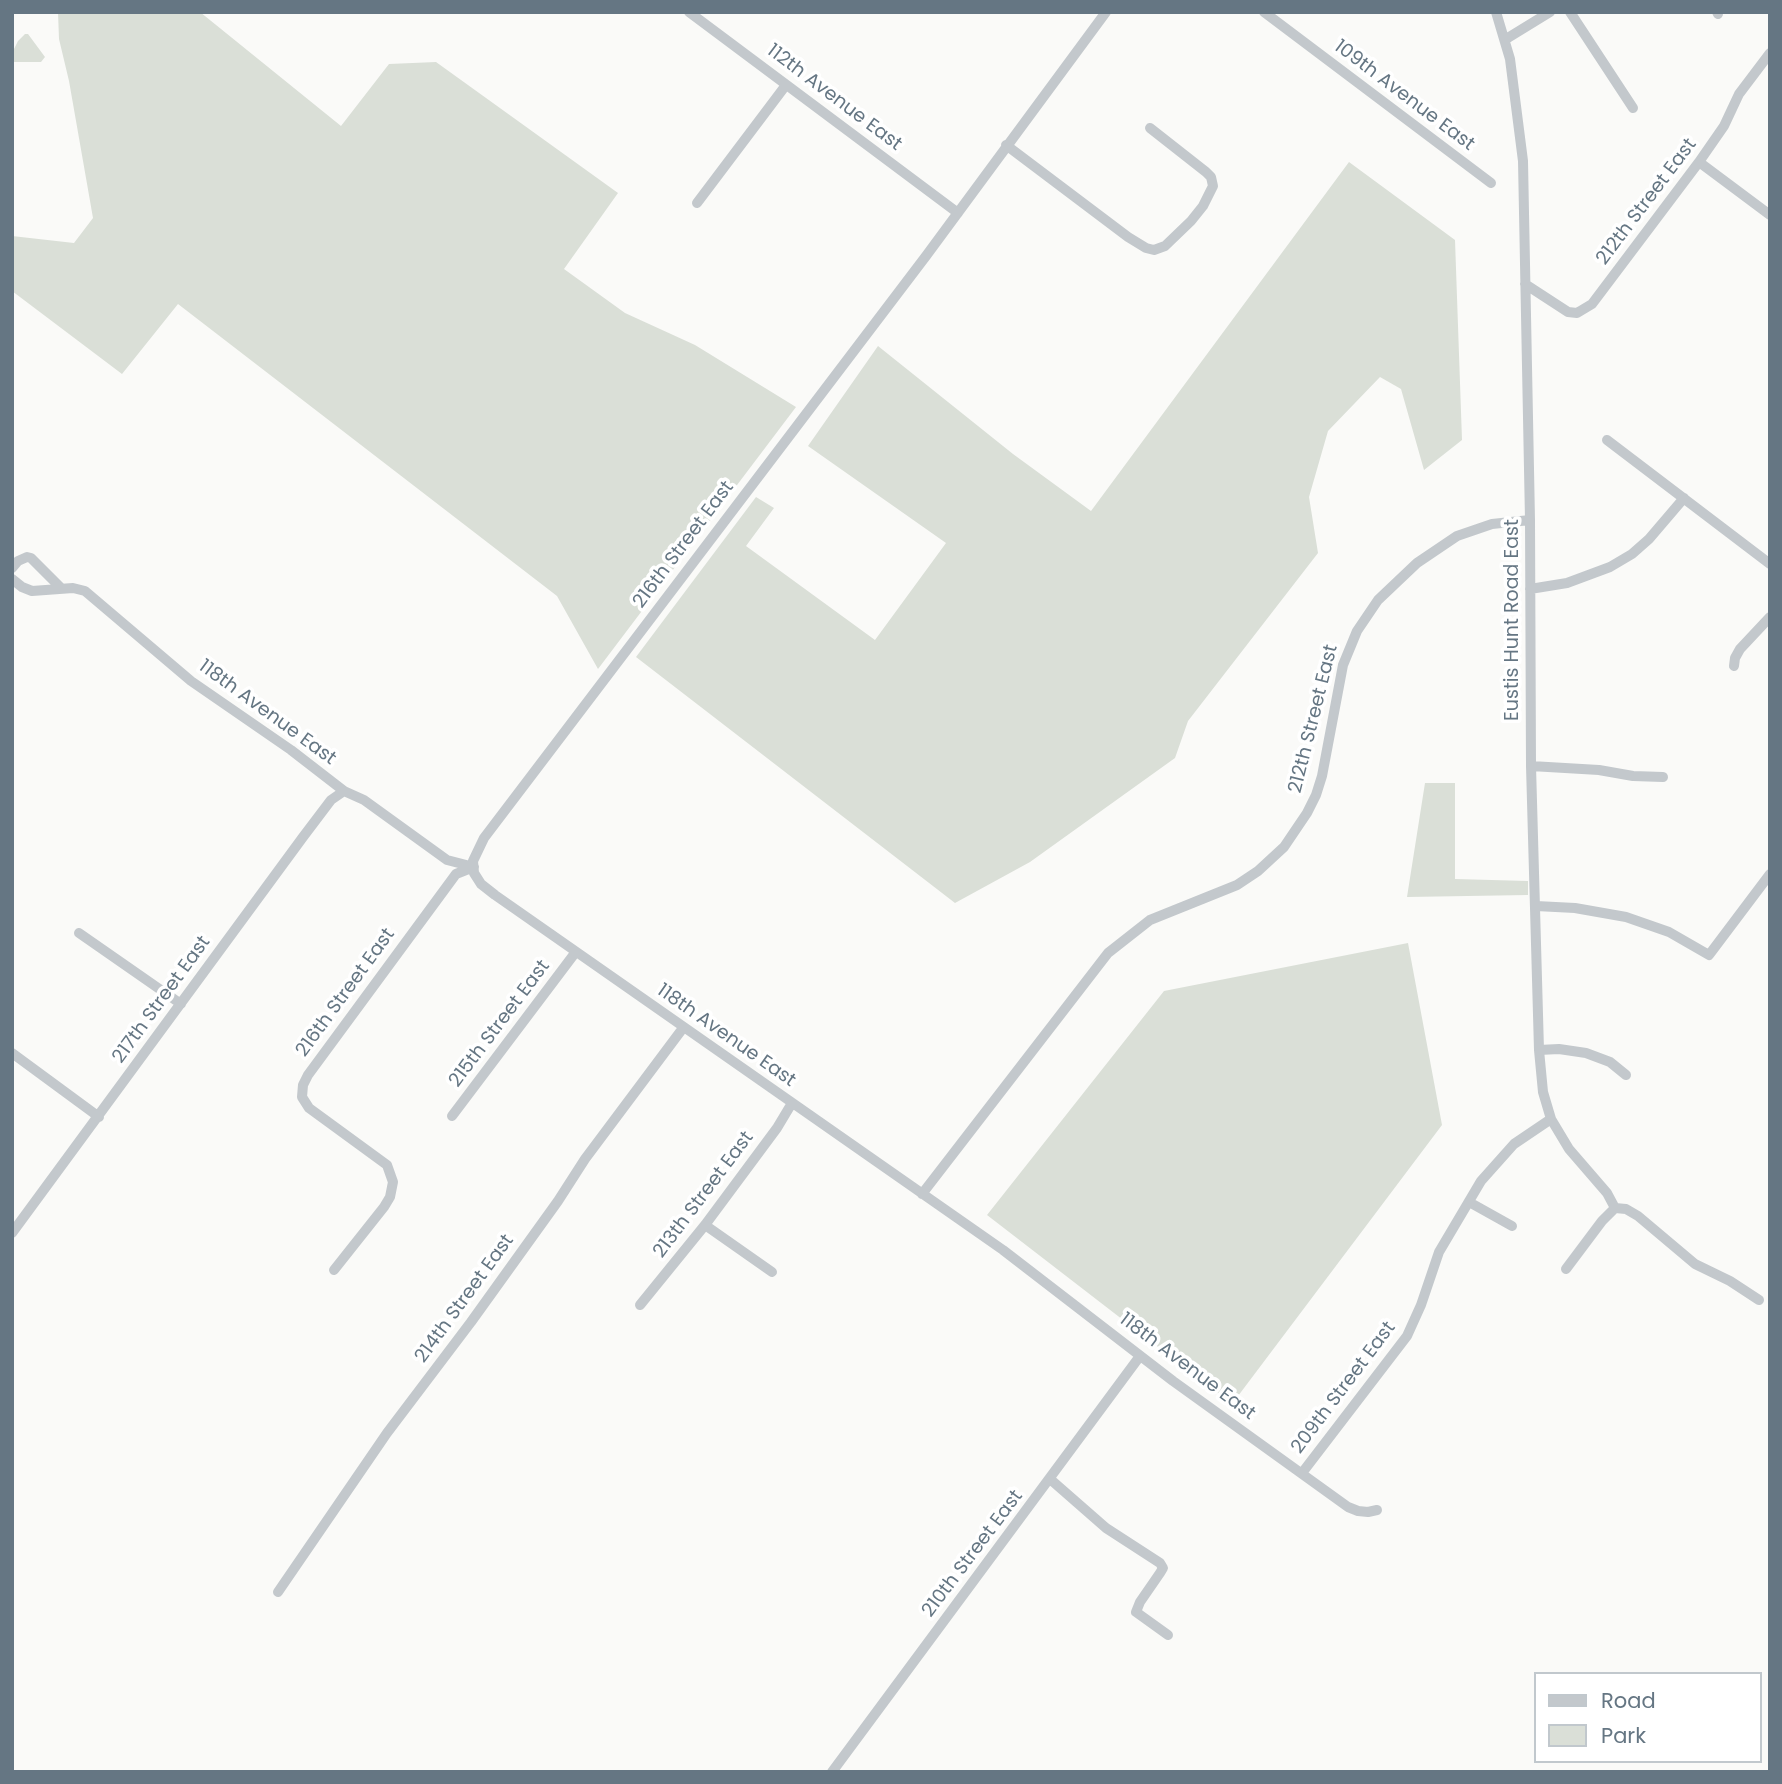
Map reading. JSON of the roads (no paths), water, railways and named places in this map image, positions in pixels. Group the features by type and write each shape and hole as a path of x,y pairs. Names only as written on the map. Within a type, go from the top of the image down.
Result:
{"street":[{"name":"112th Avenue East","path":"689,12 958,213"},
{"name":"216th Street East","path":"334,1270 384,1208 393,1182 387,1165 309,1108 301,1091 308,1075 456,874 474,867 479,845 492,827 958,213 1106,12"},
{"name":"109th Avenue East","path":"1264,12 1490,183"},
{"name":"Eustis Hunt Road East","path":"1496,12 1506,39 1517,100 1523,161 1530,520 1531,766 1539,1050 1543,1091 1551,1119 1569,1149 1607,1193 1615,1208"},
{"path":"1506,39 1550,12"},
{"path":"1570,12 1633,108"},
{"name":"212th Street East","path":"1525,284 1568,312 1577,313 1592,304 1699,162 1724,126 1739,94 1770,53"},
{"path":"697,203 786,85"},
{"path":"1006,145 1128,236 1154,250 1165,246 1191,221 1203,206 1213,186 1212,177 1150,128"},
{"path":"1699,162 1770,215"},
{"path":"1607,440 1770,565"},
{"path":"1530,589 1567,583 1610,567 1632,554 1684,498"},
{"name":"212th Street East","path":"922,1195 1108,953 1150,920 1237,885 1258,871 1284,846 1307,813 1316,794 1322,776 1343,665 1357,631 1378,600 1417,563 1457,536 1492,524 1530,520"},
{"name":"118th Avenue East","path":"12,568 18,561 31,558 62,589"},
{"name":"118th Avenue East","path":"12,579 32,591 85,591 191,681 291,750 344,791 363,800 447,860 474,867 474,873 481,884 575,953 1003,1250 1140,1356 1348,1507 1358,1511 1377,1510"},
{"path":"1734,666 1740,649 1770,617"},
{"path":"1531,766 1599,769 1633,776 1663,776"},
{"name":"217th Street East","path":"12,1233 324,809 344,791"},
{"path":"1536,906 1575,908 1626,917 1669,932 1709,955 1770,874"},
{"path":"79,933 181,1004"},
{"name":"215th Street East","path":"452,1116 575,953"},
{"name":"214th Street East","path":"278,1592 387,1433 471,1322 585,1159 683,1028"},
{"path":"1539,1050 1559,1049 1586,1053 1610,1062 1626,1075"},
{"path":"12,1053 99,1117"},
{"name":"213th Street East","path":"640,1305 705,1225 777,1128 792,1103"},
{"name":"209th Street East","path":"1302,1473 1407,1336 1421,1306 1439,1252 1481,1181 1502,1156 1525,1135 1551,1119"},
{"path":"1468,1202 1512,1226"},
{"path":"1566,1269 1615,1208 1626,1209 1695,1264 1730,1281 1759,1300"},
{"path":"705,1225 772,1272"},
{"name":"210th Street East","path":"832,1772 1140,1356"},
{"path":"1050,1479 1106,1528 1160,1563 1163,1567 1136,1612 1168,1635"}]}
